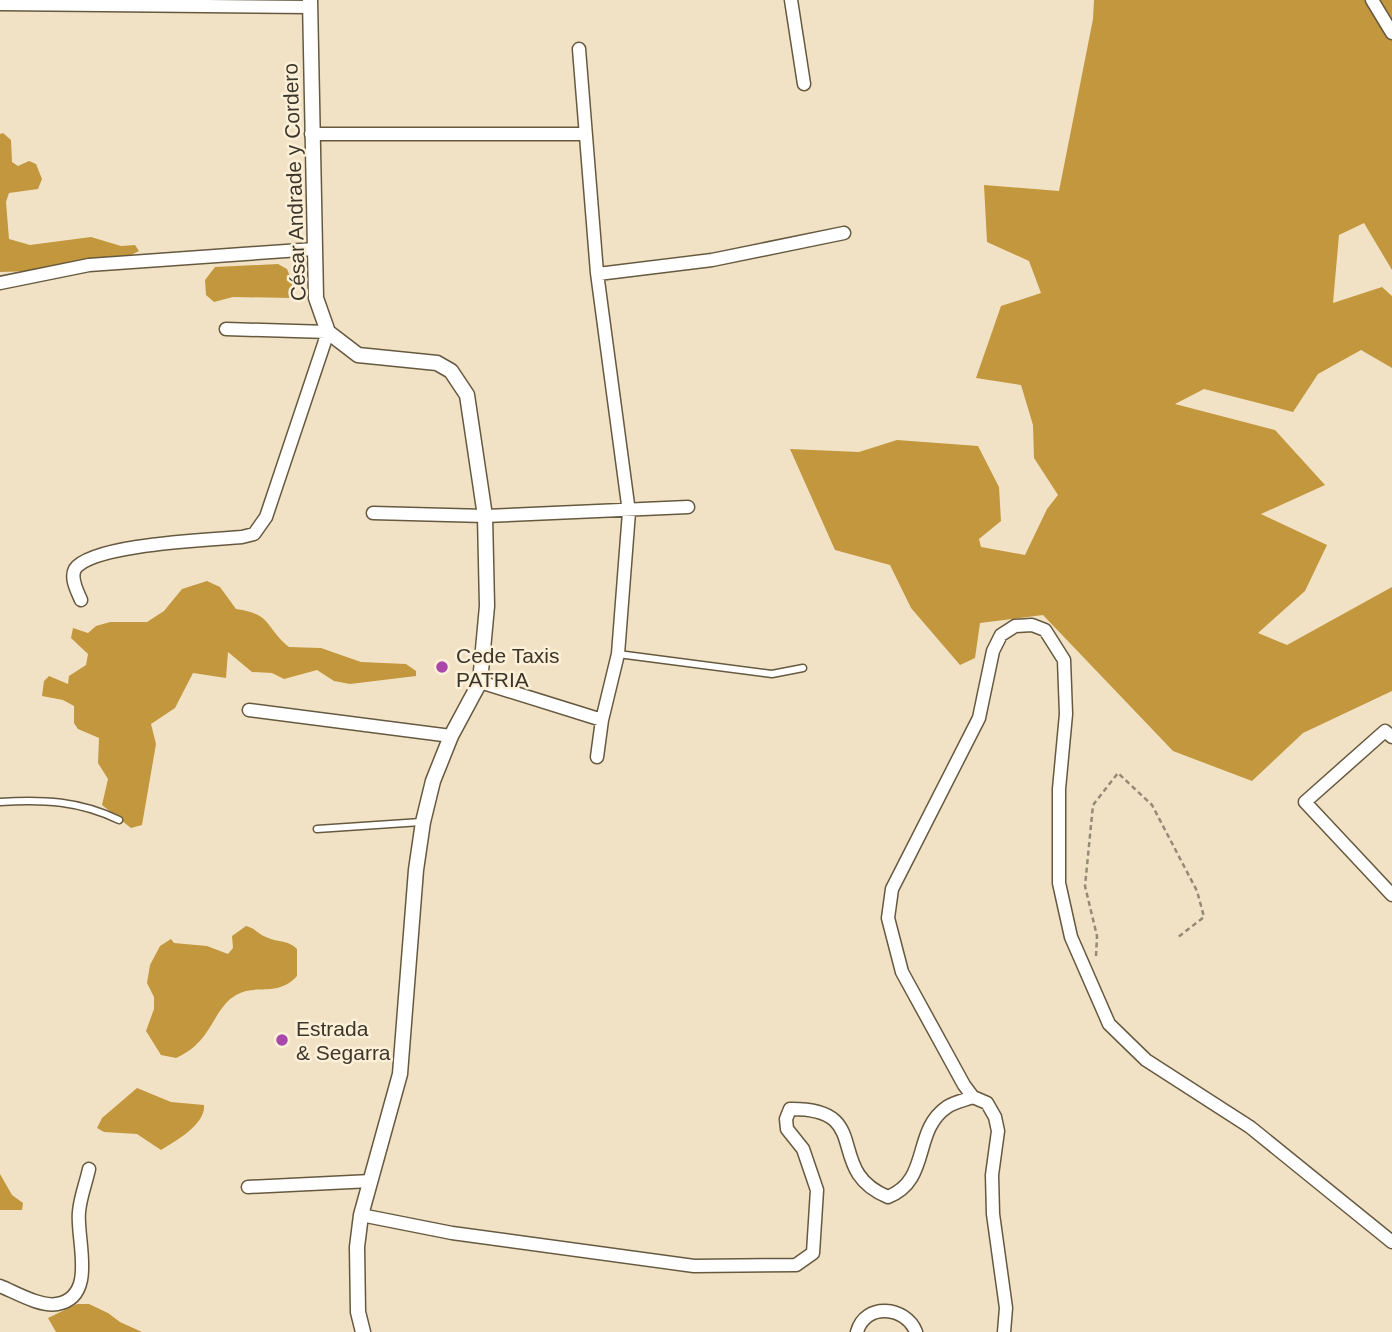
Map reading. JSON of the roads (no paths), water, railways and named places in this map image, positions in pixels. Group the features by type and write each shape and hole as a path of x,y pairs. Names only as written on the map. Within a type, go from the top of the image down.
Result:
{"street":[{"path":"791,0 804,84"},
{"path":"1372,0 1392,33"},
{"path":"0,4 310,3"},
{"name":"César Andrade y Cordero","path":"310,3 316,298 328,332"},
{"path":"579,49 584,134 598,274 628,512 618,653 602,720 597,757"},
{"path":"312,134 584,134"},
{"path":"598,274 712,260 844,233"},
{"path":"0,283 89,265 314,249"},
{"path":"226,330 328,332 358,355 437,363 451,371 467,395 485,516 487,606 480,682 451,736 433,781 423,822 416,870 400,1074 361,1215 357,1260 358,1312 363,1332"},
{"path":"80,600 73,579 75,570 87,560 132,546 163,546 254,534 270,505 328,332"},
{"path":"373,513 485,516 628,512 688,507"},
{"path":"1004,1332 1006,1308 993,1214 992,1175 998,1131 987,1103 973,1097 902,972 888,918 892,889 979,719 993,651 1001,635 1015,626 1032,625 1045,630 1064,660 1066,715 1059,789 1059,883 1071,937 1109,1024 1146,1060 1250,1127 1392,1242"},
{"path":"480,682 602,720"},
{"path":"249,710 451,736"},
{"path":"1390,731 1305,802 1392,895"},
{"path":"361,1215 452,1233 656,1262 694,1266 796,1265 813,1253 817,1190 803,1150 787,1129 786,1119 790,1109 820,1111 830,1117 849,1141 850,1164 859,1179 872,1191 888,1197 899,1192 918,1170 929,1127 947,1107 973,1097"},
{"path":"0,1286 46,1304 57,1304 69,1299 80,1285 83,1265 79,1210 89,1170"},
{"path":"248,1187 371,1181"},
{"path":"858,1332 859,1325 867,1318 876,1312 887,1310 902,1314 911,1321 916,1332"}],"lane":[{"path":"618,653 772,674 803,668"},
{"path":"0,802 69,802 93,807 119,820"},
{"path":"317,829 423,822"}],"place":[{"name":"Cede Taxis PATRIA","path":"442,667"},
{"name":"Estrada & Segarra","path":"282,1040"}]}
